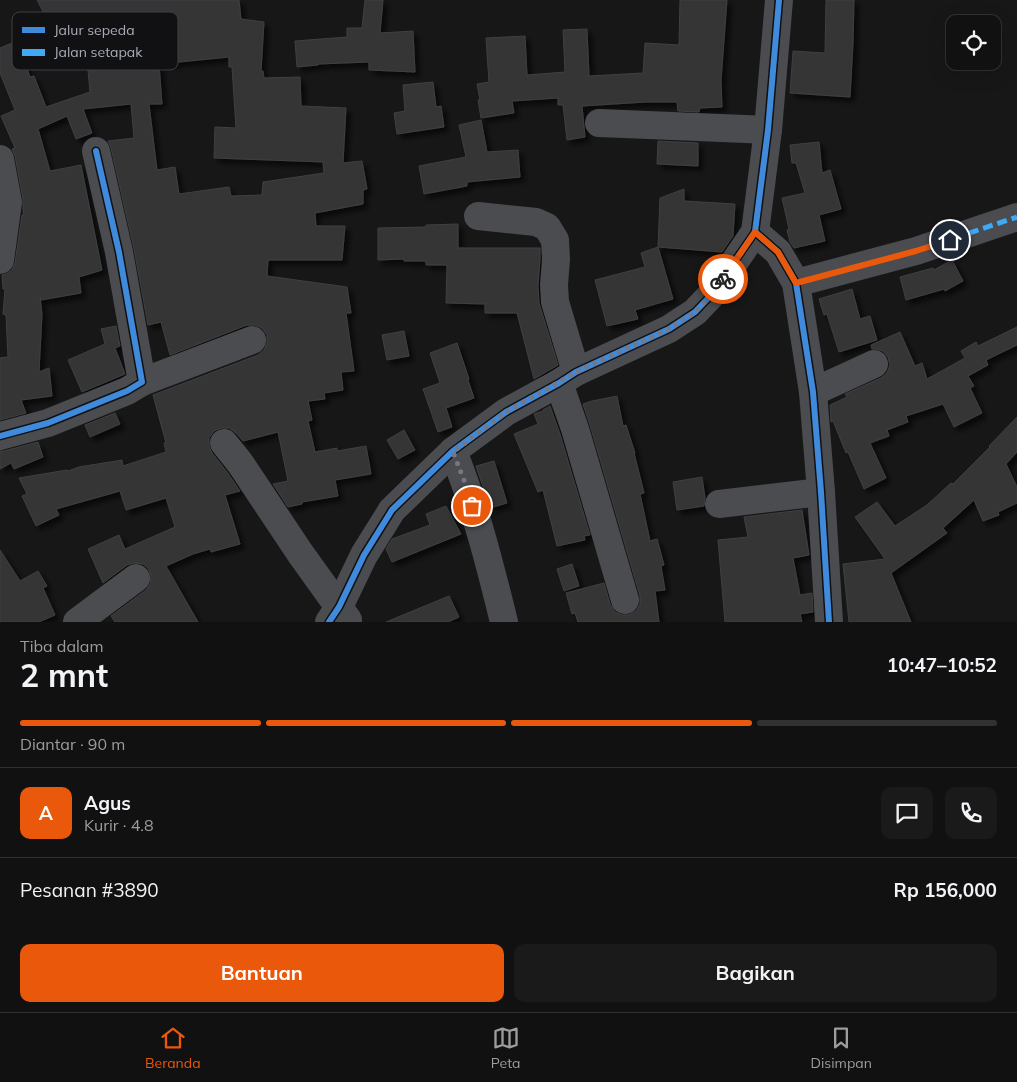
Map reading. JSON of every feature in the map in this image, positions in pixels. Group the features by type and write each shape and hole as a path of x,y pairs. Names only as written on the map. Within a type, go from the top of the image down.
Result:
{"street":[{"path":"339,617 364,555 392,510 453,452 506,412 567,377 669,329 695,312 713,293 755,232 768,130 779,0"},
{"path":"599,123 768,130"},
{"path":"96,151 120,252 142,382"},
{"path":"0,159 8,202 0,260"},
{"path":"478,216 536,222 547,227 555,240 555,302 575,429 625,600"},
{"path":"796,283 916,251 1017,217"},
{"path":"755,232 778,252 796,283 813,392 829,622"},
{"path":"0,436 48,423 127,391 142,382 252,340"},
{"path":"813,392 874,364"},
{"path":"224,443 240,463 295,545 339,617"},
{"path":"453,452 467,488 504,622"},
{"path":"719,504 821,492"},
{"path":"77,622 136,578"}],"building":[{"path":"37,0 239,0 241,19 264,22 261,71 263,71 264,78 300,77 301,106 346,108 343,163 362,161 367,189 363,190 363,204 315,213 316,226 345,226 342,260 268,260 267,276 347,287 351,313 346,313 354,371 341,372 343,390 324,393 325,399 308,401 312,420 308,421 315,452 337,448 337,451 366,446 371,474 335,480 338,496 302,502 302,504 288,507 273,484 288,481 278,432 243,441 229,428 221,428 214,431 209,438 209,446 212,453 240,491 225,495 240,544 211,552 210,549 193,554 166,566 198,622 115,622 111,616 146,590 150,584 151,576 148,568 143,564 134,563 127,565 103,583 88,549 119,535 125,549 175,527 166,498 126,510 120,491 56,509 59,515 36,526 22,496 27,494 19,478 68,471 79,467 122,460 123,466 166,452 164,443 166,443 153,395 258,355 264,350 267,343 267,335 262,328 255,325 247,325 170,355 161,322 148,325 134,249 108,141 134,138 131,104 83,109 92,133 76,139 67,116 38,129 50,171 81,165 102,270 79,277 81,293 41,300 40,297 42,314 39,372 49,368 52,396 21,400 26,413 0,420 0,358 8,357 6,315 3,314 5,289 3,289 2,275 12,270 15,263 22,215 24,215 23,199 12,149 15,148 1,116 15,110 0,73 0,48 12,43 12,70 27,70 30,77 34,76 46,107 90,92 88,70 159,70 162,104 149,104 157,170 175,167 179,194 229,187 231,196 262,195 263,182 324,173 323,162 214,158 215,127 236,128 232,67 229,67 229,57 178,62 178,12 43,12"},
{"path":"365,0 383,0 380,33 413,31 415,72 369,70 369,62 318,64 297,67 295,41 347,37 347,28 362,28"},
{"path":"680,0 727,0 721,80 722,107 700,108 699,112 678,111 677,102 582,106 585,137 567,140 563,105 558,105 558,98 512,101 514,113 481,118 477,84 489,82 486,38 525,36 527,75 565,72 563,30 587,29 589,76 643,73 645,43 679,45"},
{"path":"826,0 854,0 850,97 790,93 793,51 825,53"},
{"path":"433,82 436,107 441,106 444,127 397,134 394,113 405,111 403,85"},
{"path":"481,120 487,152 518,150 520,177 467,182 467,186 424,194 419,166 466,157 459,125"},
{"path":"658,141 698,143 698,166 657,164"},
{"path":"819,142 822,173 830,170 841,209 819,215 825,241 794,248 790,242 787,230 789,229 782,198 805,193 796,163 792,163 790,145"},
{"path":"684,189 684,201 735,204 733,236 722,252 658,247 660,198"},
{"path":"458,224 458,248 540,248 539,303 558,365 534,379 517,313 485,313 485,304 446,303 447,265 426,265 426,261 404,261 404,259 378,260 378,228"},
{"path":"658,247 673,299 635,310 638,319 607,326 595,280 645,267 641,253"},
{"path":"952,260 963,281 945,291 944,289 906,300 900,277 933,268 934,270"},
{"path":"852,289 860,319 870,316 877,340 839,352 827,314 824,315 819,299"},
{"path":"116,326 120,346 115,348 125,374 82,392 68,360 105,344 101,329"},
{"path":"1017,327 1017,345 986,360 988,365 968,376 974,386 970,388 982,413 954,427 943,404 906,416 908,422 887,430 889,436 870,443 886,478 864,489 833,421 831,422 830,405 847,397 845,394 881,378 887,373 890,365 888,357 883,351 872,349 871,345 900,332 915,366 922,363 927,379 965,358 961,351 976,342 978,346"},
{"path":"404,331 409,356 387,360 382,335"},
{"path":"457,343 474,398 446,408 452,427 438,432 423,389 440,383 430,353"},
{"path":"617,396 623,426 626,425 635,453 644,493 640,494 650,541 657,539 664,565 661,566 665,590 655,591 659,622 578,622 575,613 572,614 566,593 604,583 610,604 615,612 629,615 636,611 640,604 640,596 583,404"},
{"path":"550,406 590,535 584,536 585,540 557,546 543,490 538,492 514,434 538,424 534,414"},
{"path":"115,413 120,424 90,437 85,425"},
{"path":"1017,417 1017,452 1006,464 1017,487 1017,503 998,512 999,515 983,521 974,500 943,528 947,533 891,573 911,622 849,622 843,564 885,559 855,517 877,502 895,526 927,505 951,483 953,484"},
{"path":"404,430 415,450 398,459 387,440"},
{"path":"38,442 43,457 14,469 11,463 0,469 0,451"},
{"path":"494,461 507,503 490,508 476,466"},
{"path":"702,477 705,498 704,506 677,510 673,482"},
{"path":"446,506 461,534 392,562 386,549 392,539 430,525 426,514"},
{"path":"802,510 809,555 793,558 800,595 812,593 813,612 800,614 802,622 725,622 718,540 748,537 744,517"},
{"path":"0,550 20,581 38,571 47,586 43,588 55,615 39,622 0,622"},
{"path":"572,564 579,586 564,591 557,569"},
{"path":"449,596 459,617 448,622 386,622"}],"marked path":[{"path":"796,283 916,251 1017,217"}],"cycle path":[{"path":"329,622 339,607 364,555 392,510 453,451 506,412 576,372 669,329 695,312 713,293 755,232 768,130 779,0"},
{"path":"0,436 48,423 127,391 142,382 119,252 96,151"},
{"path":"755,232 778,252 796,283 813,392 829,622"}],"way so far":[{"path":"472,506 453,452 506,412 576,372 669,329 695,312 723,279"}],"route":[{"path":"723,279 755,232 778,252 796,283 950,240"}]}
